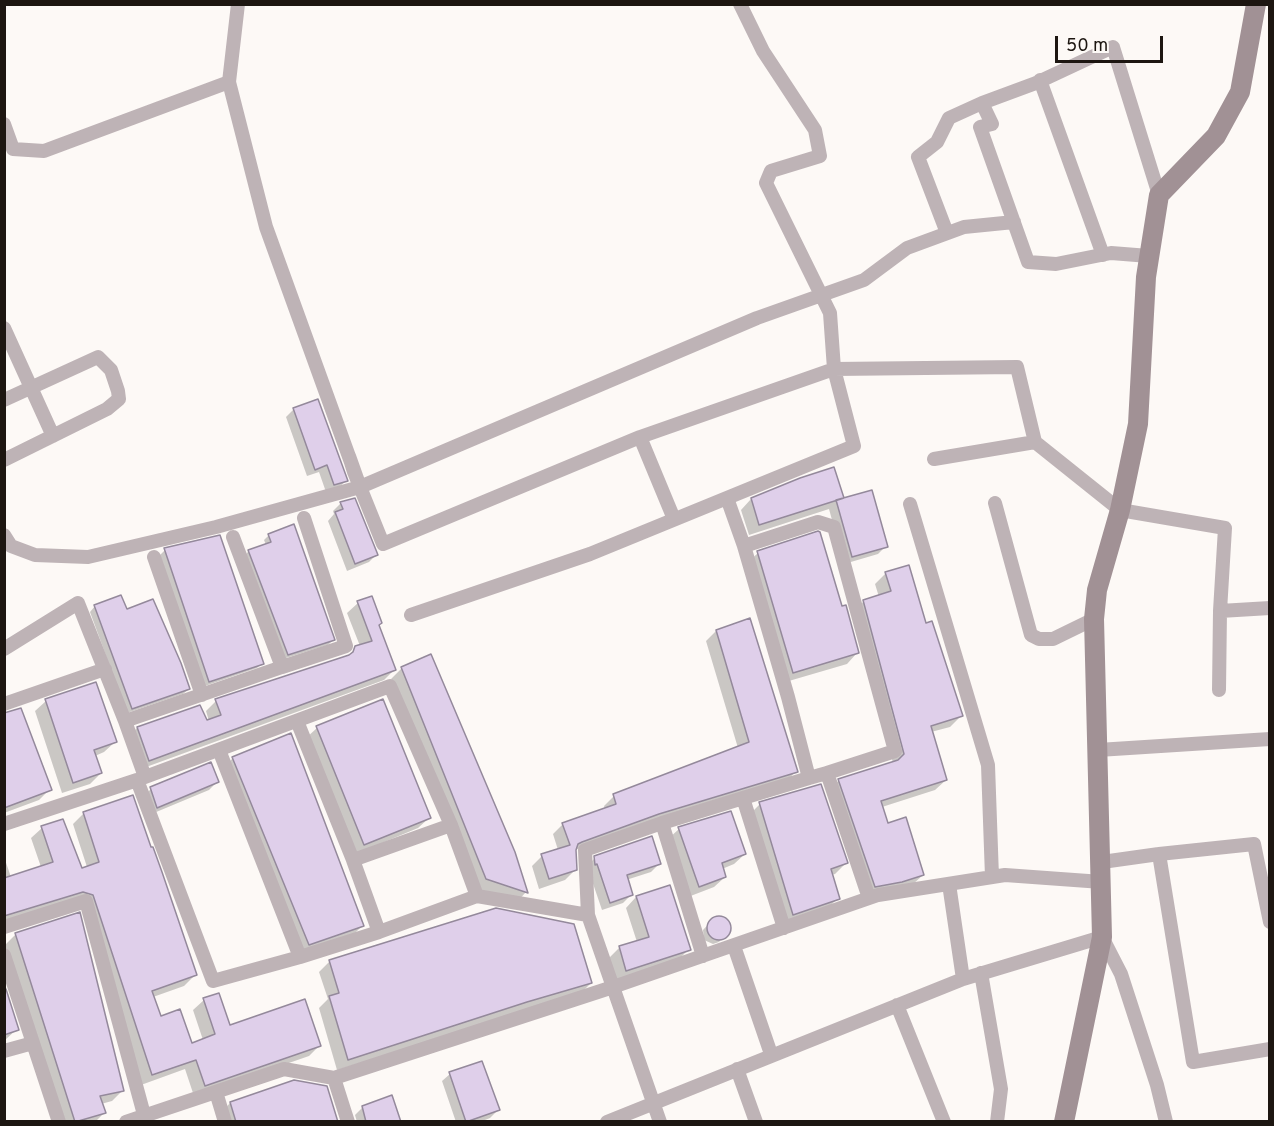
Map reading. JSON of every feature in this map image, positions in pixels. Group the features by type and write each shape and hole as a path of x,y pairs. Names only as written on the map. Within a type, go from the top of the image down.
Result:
{"street":[{"path":"238,4 229,82 266,228 360,488 383,544 640,437 834,369 1017,367 1035,442 1120,510 1226,528 1220,611 1219,690"},
{"path":"411,615 590,554 854,446 834,369 830,313 765,183 771,171 820,156 815,130 763,51 740,4"},
{"path":"1159,195 1216,136 1240,92 1256,4"},
{"path":"947,233 918,157 938,142 949,118 1040,81 1113,47 1159,195 1146,278 1138,424 1120,510 1097,590 1094,619 1102,862 1102,937 1064,1122"},
{"path":"1040,81 1103,255"},
{"path":"4,123 13,149 44,151 229,82"},
{"path":"982,103 992,124 981,127 1028,262 1056,264 1111,254 1149,256"},
{"path":"4,535 11,546 35,555 88,558 216,527 360,488 757,318 864,280 907,248 964,227 1014,222"},
{"path":"4,328 53,436"},
{"path":"4,400 98,357 111,370 119,399 107,409 4,460"},
{"path":"640,437 674,519"},
{"path":"934,459 1035,442"},
{"path":"727,498 744,546 809,778"},
{"path":"995,503 1031,635 1039,639 1053,639 1094,619"},
{"path":"910,504 988,765 992,877"},
{"path":"125,722 346,646 304,518"},
{"path":"660,1122 588,915 585,850 662,822 895,752 834,527 818,522 744,546"},
{"path":"233,537 282,667"},
{"path":"154,557 202,696"},
{"path":"4,649 78,603 125,722 141,778 213,981 379,932 477,896 588,915"},
{"path":"1220,611 1269,608"},
{"path":"4,704 105,669"},
{"path":"4,824 141,778 390,686 451,825 477,896"},
{"path":"297,721 379,932"},
{"path":"1098,750 1269,739"},
{"path":"219,750 300,957"},
{"path":"827,773 869,898"},
{"path":"743,798 784,928"},
{"path":"662,822 703,956"},
{"path":"352,860 451,825"},
{"path":"1102,862 1254,844 1269,918"},
{"path":"1159,854 1194,1062 1269,1049"},
{"path":"126,1122 145,1119 284,1069 334,1078 613,987 869,898 1005,875 1102,882"},
{"path":"948,884 963,978"},
{"path":"4,927 86,901 145,1119"},
{"path":"607,1122 963,978 1102,937"},
{"path":"1102,937 1121,974 1157,1085 1166,1122"},
{"path":"734,946 771,1054"},
{"path":"4,955 59,1122"},
{"path":"981,973 1001,1089 997,1122"},
{"path":"897,1005 944,1122"},
{"path":"4,1051 33,1043"},
{"path":"737,1069 756,1122"},
{"path":"334,1078 348,1122"},
{"path":"216,1092 225,1122"}],"building":[{"path":"318,399 348,481 334,485 327,465 315,470 293,408"},
{"path":"834,467 844,498 759,525 751,498"},
{"path":"872,490 888,547 852,557 836,500"},
{"path":"355,498 378,555 355,564 335,512 343,509 340,502"},
{"path":"294,524 335,640 288,655 248,550 271,542 268,534"},
{"path":"818,531 842,606 846,605 859,653 793,673 757,551"},
{"path":"220,535 264,664 209,682 164,548"},
{"path":"909,565 926,623 932,621 963,716 931,726 947,780 881,801 888,823 906,817 924,875 875,887 838,779 898,760 904,754 863,600 891,591 885,572"},
{"path":"121,595 127,609 153,599 190,689 132,709 94,605"},
{"path":"372,596 382,623 379,625 396,670 149,761 137,727 200,705 207,720 221,715 215,699 349,655 355,646 372,641 357,601"},
{"path":"750,618 798,772 659,814 582,842 578,844 576,850 577,870 549,879 541,854 570,845 562,823 616,804 613,794 749,742 716,630"},
{"path":"431,654 515,852 528,893 486,879 401,667"},
{"path":"96,682 117,742 94,750 102,773 73,783 45,699"},
{"path":"383,699 431,818 364,845 316,726"},
{"path":"21,708 52,790 4,808 4,713"},
{"path":"291,733 364,926 309,945 232,757"},
{"path":"211,762 219,782 157,808 150,787"},
{"path":"821,784 848,863 831,869 840,899 793,915 759,802"},
{"path":"133,795 197,975 152,991 161,1016 180,1009 192,1043 215,1034 203,998 219,993 230,1025 305,999 321,1046 205,1086 196,1060 152,1075 93,895 83,892 4,916 4,878 53,862 41,826 63,819 82,868 99,862 83,812"},
{"path":"731,811 746,854 722,863 726,877 699,887 678,827"},
{"path":"652,836 661,864 627,875 633,895 610,903 597,864 595,865 594,856"},
{"path":"670,885 691,950 626,971 619,946 649,937 636,896"},
{"path":"496,908 574,924 592,983 348,1060 329,996 339,993 329,960"},
{"path":"80,912 124,1091 100,1096 106,1113 75,1122 15,933"},
{"path":"719,916 724,917 730,923 730,933 724,939 719,940 714,939 708,933 707,928 708,923 714,917"},
{"path":"6,989 19,1030 4,1035 4,990"},
{"path":"482,1061 500,1110 466,1122 449,1072"},
{"path":"294,1080 327,1086 338,1122 236,1122 230,1102"},
{"path":"392,1095 401,1122 366,1122 362,1106"}]}
